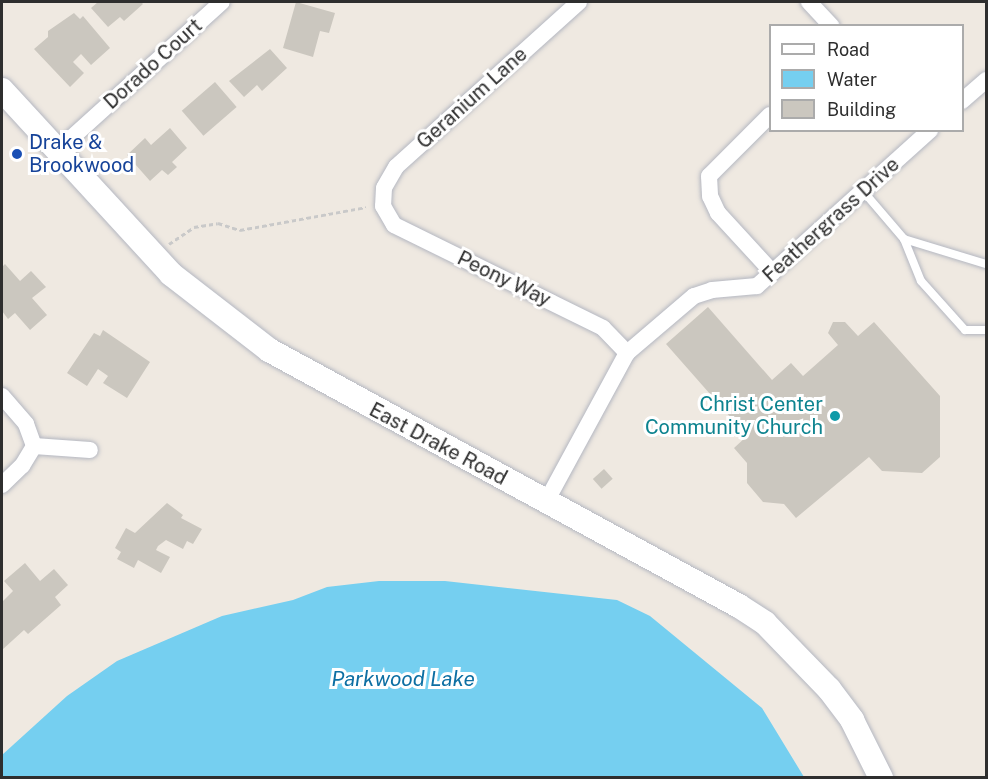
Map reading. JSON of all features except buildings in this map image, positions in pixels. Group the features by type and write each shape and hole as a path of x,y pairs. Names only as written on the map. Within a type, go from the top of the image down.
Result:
{"main road":[{"name":"East Drake Road","path":"2,90 154,257 218,313 269,350 739,606 765,624 829,689 852,720 881,777"}],"street":[{"name":"Dorado Court","path":"57,151 222,2"},
{"name":"Geranium Lane","path":"383,206 384,188 396,167 579,2"},
{"path":"809,2 829,24"},
{"path":"964,101 987,80"},
{"path":"769,118 709,176 710,196 718,213 773,273"},
{"name":"Feathergrass Drive","path":"546,502 627,353 694,296 712,290 750,289 773,273 927,132"},
{"name":"Peony Way","path":"383,206 394,225 603,328 627,353"},
{"path":"2,396 26,424 34,446 26,461 2,485"},
{"path":"34,446 90,450"}],"lane":[{"path":"863,191 904,238 921,281 965,330 987,330"},
{"path":"904,238 987,264"}],"path":[{"path":"154,257 194,227 218,223 240,230 353,208 383,206"}],"water":[{"name":"Parkwood Lake","path":"379,581 445,581 617,600 650,616 762,708 804,777 2,777 2,755 67,696 117,661 222,616 293,600 327,587"}],"place":[{"name":"Drake & Brookwood","path":"17,154"},
{"name":"Christ Center Community Church","path":"835,416"}]}
